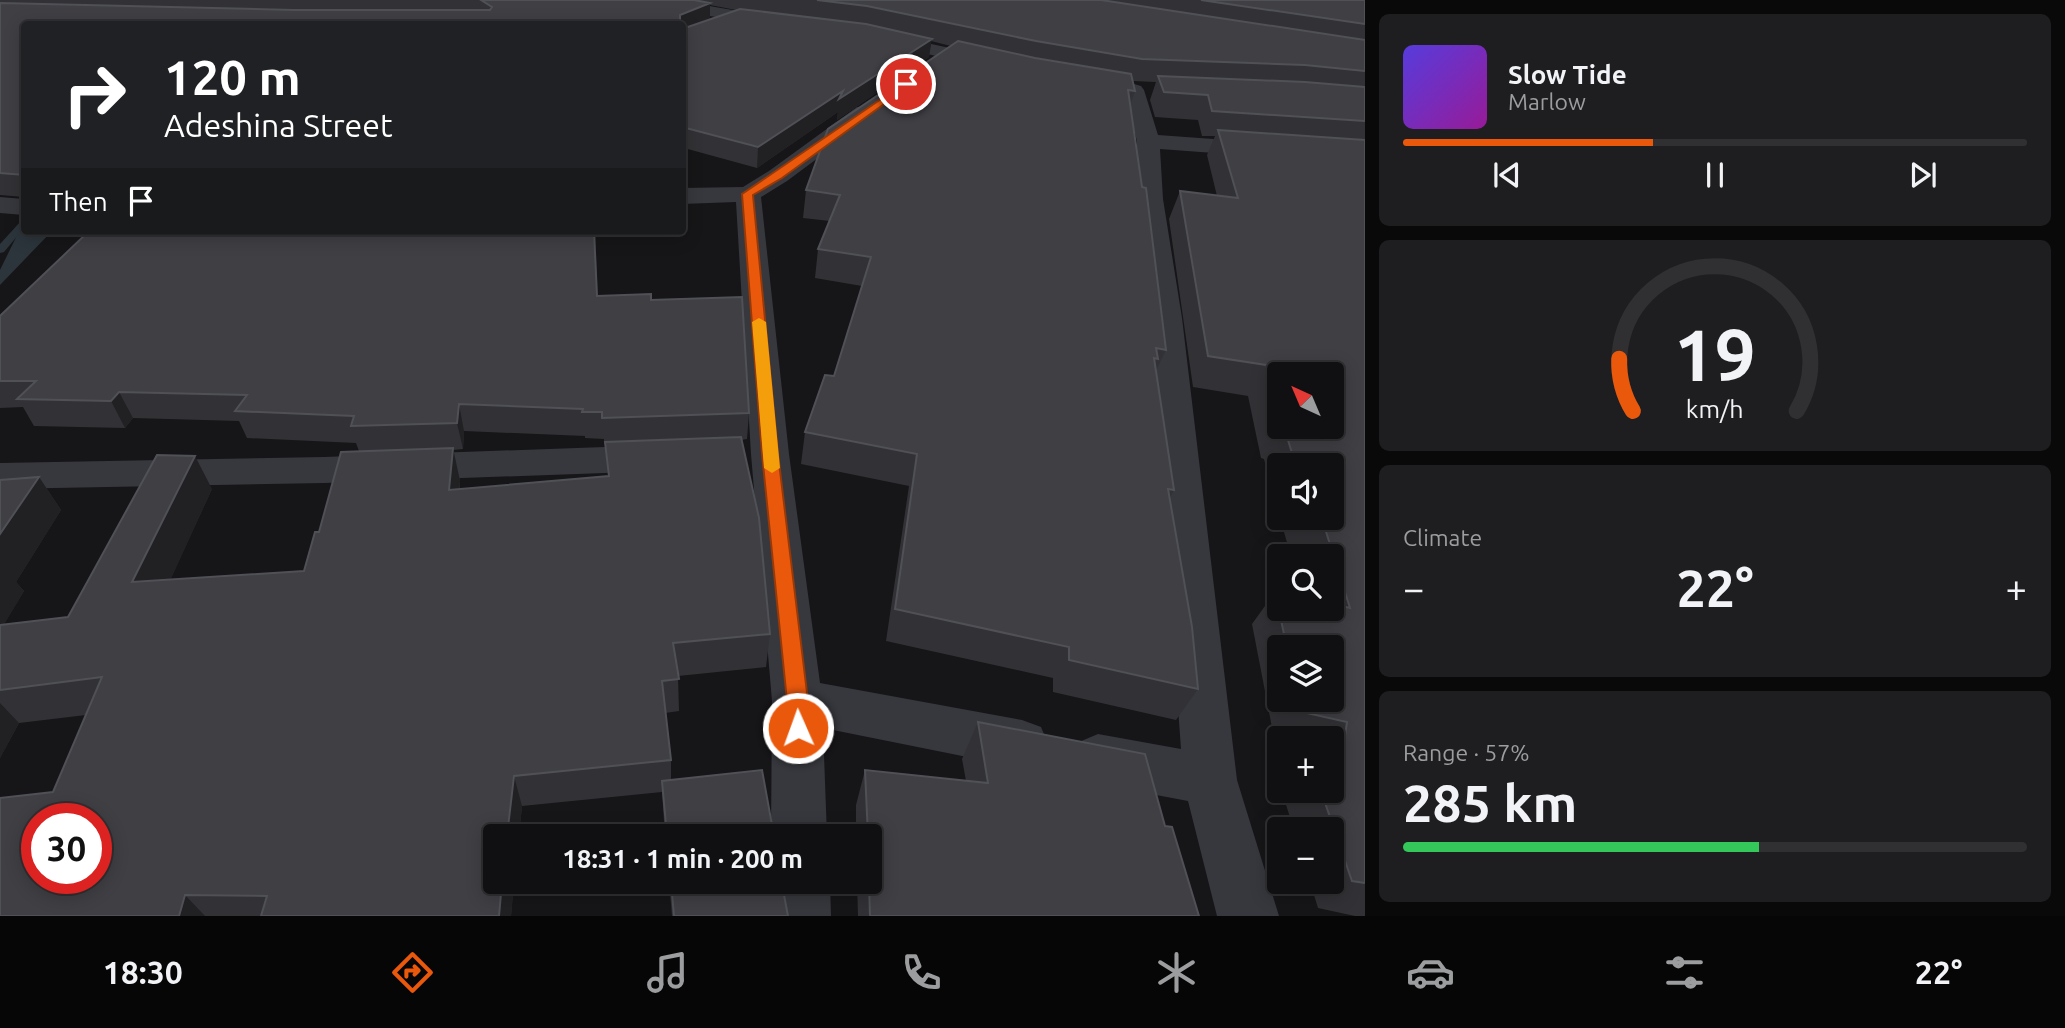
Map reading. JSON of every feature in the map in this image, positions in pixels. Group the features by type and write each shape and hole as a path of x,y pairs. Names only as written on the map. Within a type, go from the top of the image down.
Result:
{"street":[{"path":"647,0 737,18 787,24"},
{"path":"703,31 737,18"},
{"path":"864,34 1017,69"},
{"path":"686,196 748,194 778,176 951,53"},
{"path":"1138,89 1148,141 1150,199 1166,318 1210,780 1248,916"},
{"path":"1148,141 1365,157"},
{"path":"748,194 770,454 797,701 799,824"},
{"path":"0,476 324,470 770,454"},
{"path":"797,701 1210,780"},
{"path":"800,894 800,916"}],"shaded area":[{"path":"21,227 21,235 48,235 0,285 0,270"}],"building":[{"path":"481,0 694,0 710,3 680,15 680,21 21,21 21,175 0,173 0,3 294,10 490,10 492,7"},
{"path":"817,0 1101,0 1365,40 1365,71 1305,65 1142,59 1036,41 867,6"},
{"path":"1201,0 1365,0 1365,24"},
{"path":"740,9 866,24 932,39 839,99 843,91 758,147 686,128 686,28"},
{"path":"958,41 1035,58 1131,74 1135,91 1128,90 1142,187 1146,188 1166,350 1156,348 1158,359 1154,358 1174,490 1168,489 1192,627 1198,689 1069,660 1069,647 895,609 917,454 805,432 825,375 834,376 871,257 818,249 840,195 806,190 828,129"},
{"path":"1158,76 1365,87 1365,121 1212,111 1208,95 1164,92"},
{"path":"1218,130 1365,140 1365,883 1352,881 1344,858 1344,817 1330,817 1325,803 1344,803 1344,743 1347,722 1302,712 1344,712 1344,635 1284,635 1281,621 1344,621 1344,607 1350,608 1344,589 1344,544 1330,544 1326,530 1344,530 1344,453 1292,453 1288,439 1344,439 1344,362 1267,362 1267,369 1266,365 1208,356 1180,191 1238,198"},
{"path":"85,235 594,235 597,296 651,294 651,300 742,297 749,413 602,418 602,412 582,412 583,409 459,404 457,423 351,426 354,416 235,411 247,395 119,392 111,401 17,399 36,381 0,381 0,316"},
{"path":"741,437 759,518 770,634 673,643 679,679 662,681 671,760 514,776 508,824 483,824 483,894 501,894 499,916 261,916 267,896 185,895 179,916 0,916 0,798 53,792 102,677 0,690 0,625 68,617 157,455 195,456 132,582 304,571 315,532 319,532 341,452 453,448 449,490 609,476 605,442"},
{"path":"39,477 0,534 0,480"},
{"path":"978,722 1145,754 1165,826 1172,827 1199,916 870,916 869,894 882,894 882,824 867,824 865,770 988,783"},
{"path":"762,770 772,824 666,824 662,781"},
{"path":"672,894 784,895 788,916 674,916"}],"waterway":[{"path":"0,250 21,226"}],"slow traffic":[{"path":"759,322 772,468"}],"route":[{"path":"798,728 770,454 748,194 778,176 816,146 906,84"}]}
